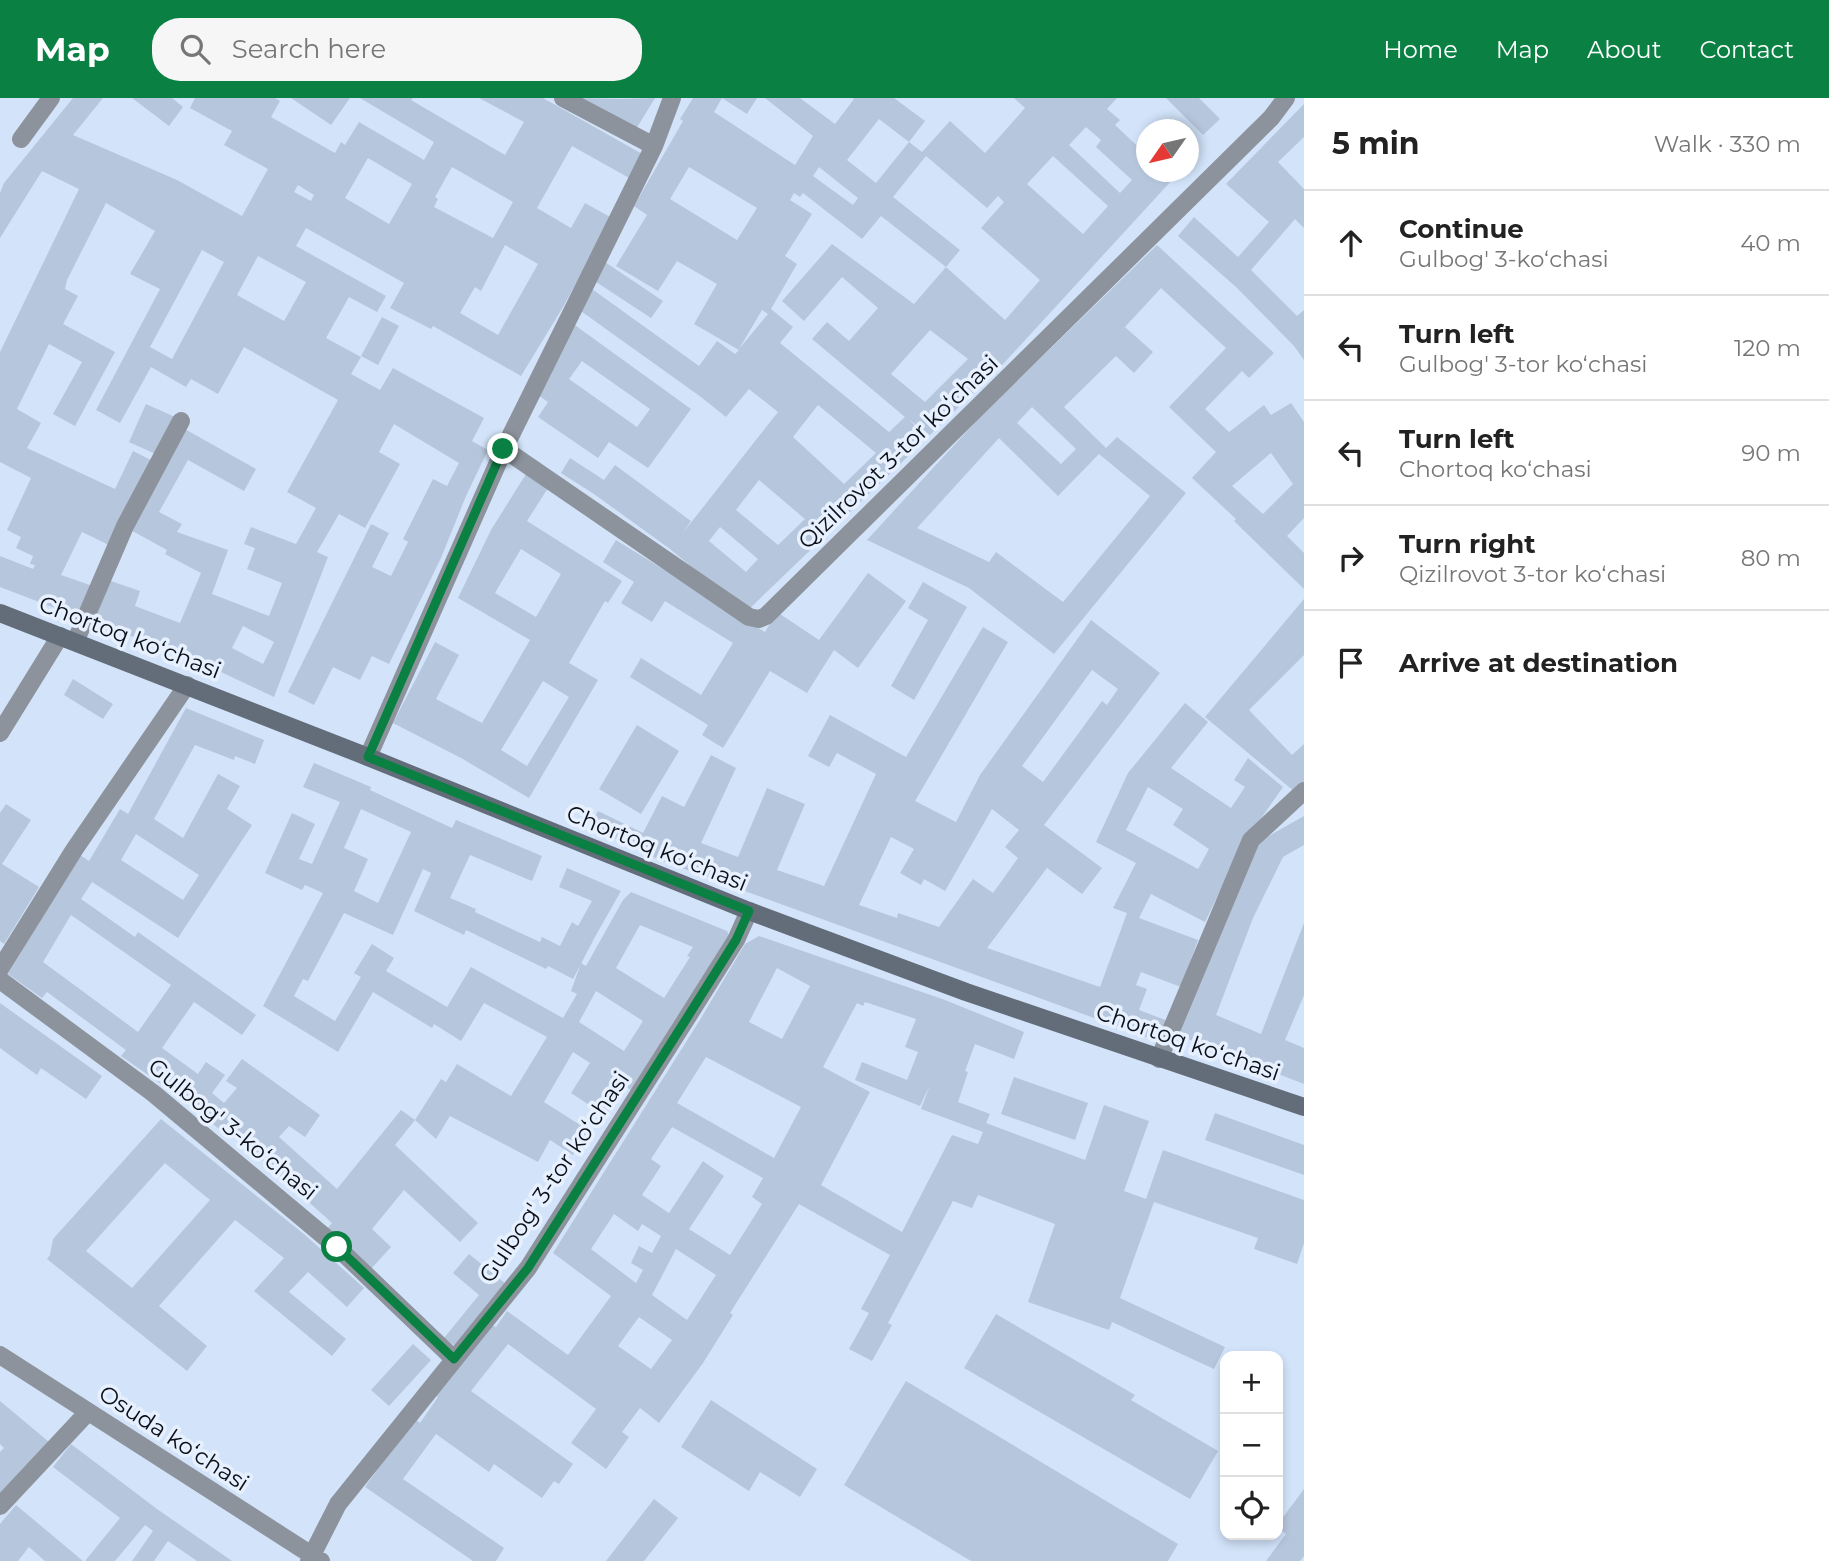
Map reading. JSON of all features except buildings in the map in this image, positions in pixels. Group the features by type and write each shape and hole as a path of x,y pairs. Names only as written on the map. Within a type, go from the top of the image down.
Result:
{"main road":[{"name":"Chortoq koʻchasi","path":"0,613 368,757 749,911 966,992 1304,1107"}],"street":[{"path":"21,139 51,98"},
{"path":"563,98 654,146"},
{"path":"368,757 503,449 654,146 672,98"},
{"name":"Qizilrovot 3-tor koʻchasi","path":"503,449 749,617 760,619 881,504 1262,128 1286,98"},
{"path":"0,733 68,638 181,421"},
{"path":"0,969 74,850 187,685"},
{"path":"1159,1059 1251,840 1304,791"},
{"name":"Gulbog' 3-tor koʻchasi","path":"315,1559 338,1504 528,1268 736,940 749,911"},
{"name":"Gulbog' 3-koʻchasi","path":"0,980 163,1101 337,1247 454,1359"},
{"name":"Osuda koʻchasi","path":"0,1355 315,1559"},
{"path":"0,1506 88,1412"}],"route":[{"path":"337,1247 454,1359 528,1268 736,940 749,911 368,757 503,449"}]}
